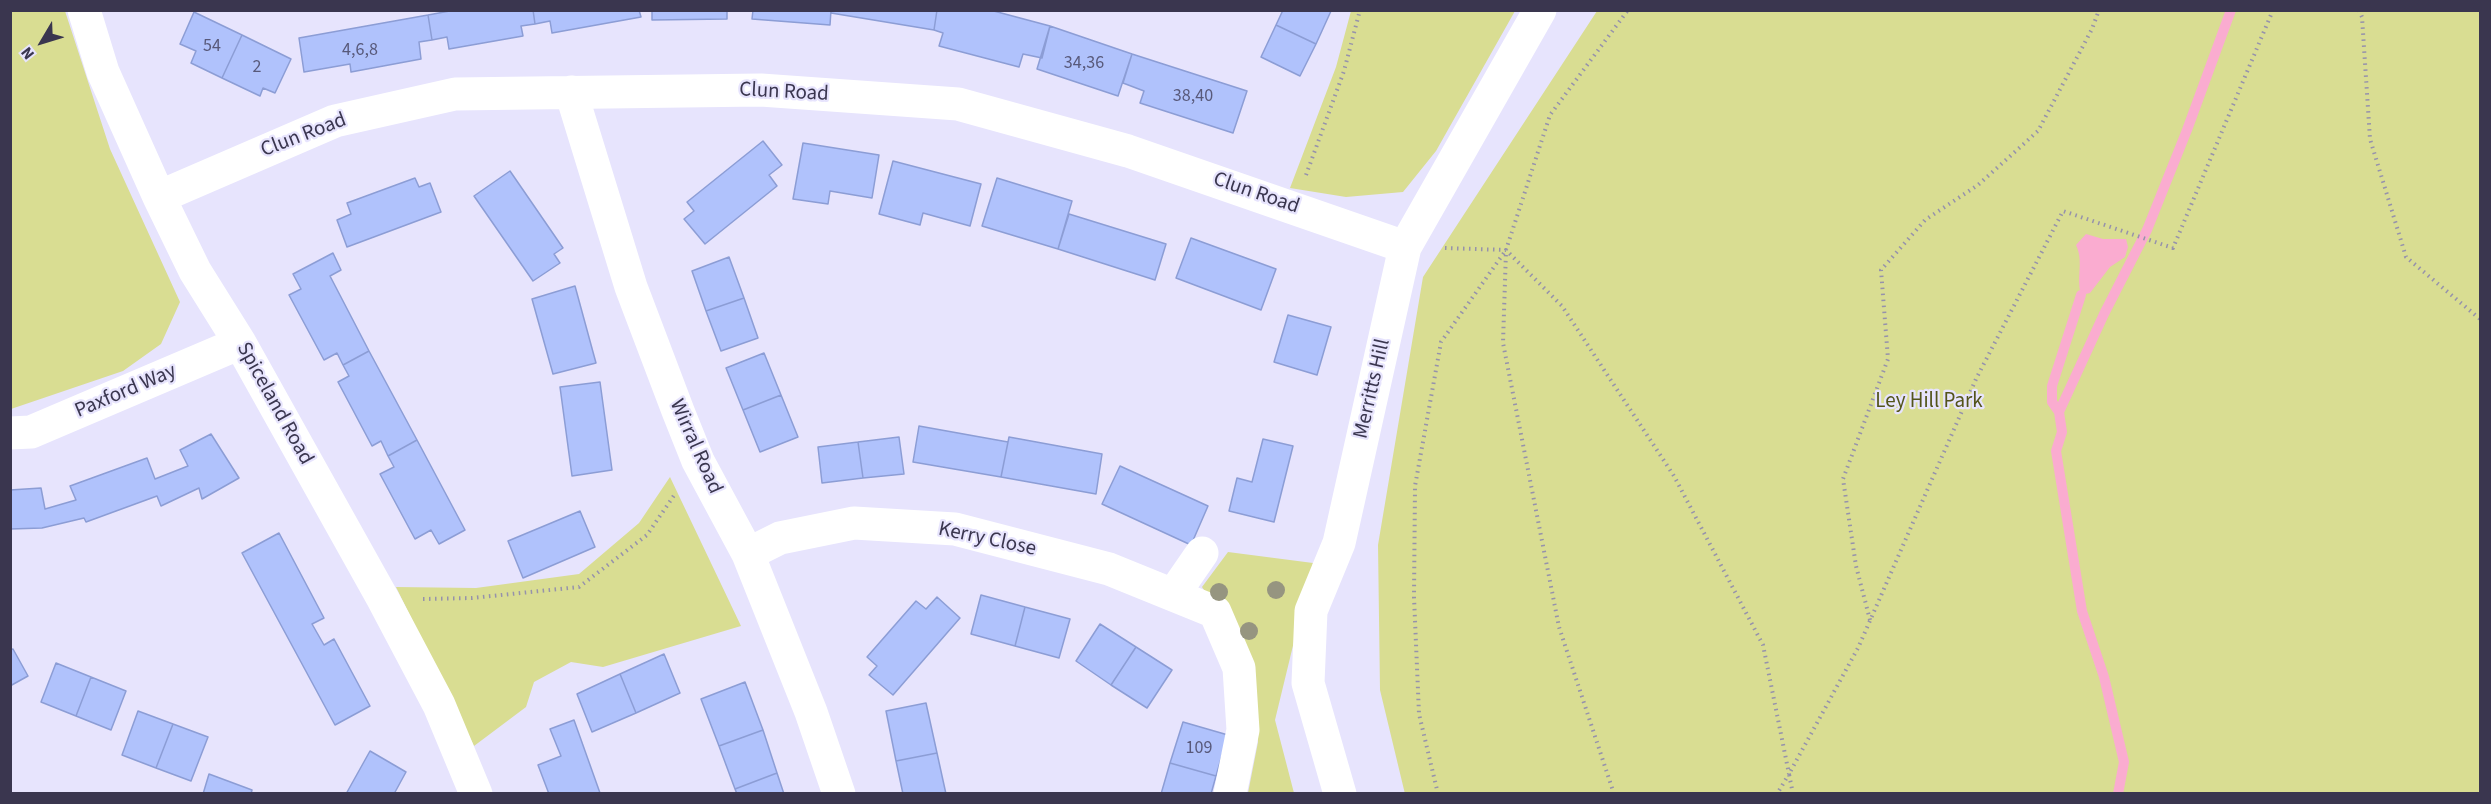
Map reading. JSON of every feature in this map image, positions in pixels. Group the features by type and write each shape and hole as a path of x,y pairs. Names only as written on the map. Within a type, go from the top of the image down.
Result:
{"street":[{"name":"Spiceland Road","path":"84,10 103,72 195,272 240,343 383,599 439,705 476,794"},
{"name":"Merritts Hill","path":"1340,794 1308,683 1311,611 1339,543 1405,247 1539,10"},
{"name":"Clun Road","path":"159,197 335,121 455,94 761,90 958,105 1128,151 1405,247"},
{"name":"Wirral Road","path":"572,92 631,287 698,461 748,554 811,712 839,794"},
{"name":"Paxford Way","path":"10,434 31,432 240,343"},
{"name":"Kerry Close","path":"748,554 780,538 854,523 956,529 1109,569 1215,612 1239,668 1242,730 1230,794"},
{"path":"1173,595 1202,553"}],"path":[{"path":"1295,207 1344,71 1360,10"},
{"path":"1614,794 1559,627 1503,343 1506,250 1550,115 1628,10"},
{"path":"1622,18 1633,10"},
{"path":"1870,620 1856,566 1843,479 1888,359 1881,270 1925,220 1978,185 2038,131 2092,29 2098,10"},
{"path":"1777,794 1858,648 1976,379 2063,211 2173,248 2273,10"},
{"path":"2359,10 2362,17 2370,139 2406,257 2481,319"},
{"path":"1405,247 1506,250 1562,306 1680,486 1763,645 1793,794"},
{"path":"1438,794 1419,714 1414,597 1415,486 1441,342 1506,250"},
{"path":"383,599 472,598 579,587 647,535 698,461"}],"green space":[{"path":"10,11 65,11 110,149 180,302 161,344 123,371 11,409"},
{"path":"1351,11 1515,11 1436,151 1403,192 1346,197 1290,188 1336,67"},
{"name":"Ley Hill Park","path":"1597,11 2480,11 2480,793 1405,794 1380,690 1378,545 1423,277"},
{"path":"670,477 741,626 603,667 571,662 534,682 526,707 474,746 396,587 476,588 579,574 639,523"},
{"path":"1228,552 1313,563 1275,720 1294,793 1248,793 1258,742 1244,651 1202,587"}],"shaded area":[{"path":"2086,234 2103,239 2126,239 2128,247 2125,257 2110,267 2090,293 2081,295 2076,245"}],"building":[{"path":"455,10 533,10 535,24 521,26 523,36 449,49 447,37 432,40 428,15"},
{"path":"533,10 639,10 641,17 552,33 550,21 535,24"},
{"path":"652,10 727,10 727,19 652,20"},
{"path":"753,10 831,10 830,25 752,19"},
{"path":"832,10 937,10 934,30 831,13"},
{"path":"937,10 990,10 1050,26 1042,58 1023,54 1019,67 939,46 943,33 934,30"},
{"path":"1283,10 1331,11 1316,44 1276,25"},
{"path":"194,12 242,35 222,78 191,63 196,51 180,44"},
{"path":"428,15 432,40 419,42 421,59 351,72 350,64 304,72 299,38"},
{"path":"1276,25 1316,44 1300,76 1261,57"},
{"path":"1050,26 1132,54 1118,96 1037,69"},
{"path":"242,35 291,59 275,93 263,88 260,96 222,78"},
{"path":"1132,54 1247,91 1233,133 1140,103 1144,91 1123,83"},
{"path":"763,141 782,165 769,175 777,186 705,244 684,219 694,211 687,202"},
{"path":"803,143 879,155 872,198 830,191 828,204 793,199"},
{"path":"893,161 981,184 970,226 923,213 920,225 879,214"},
{"path":"510,171 563,248 554,254 560,263 533,281 474,196"},
{"path":"415,178 419,187 430,183 441,212 347,247 337,220 351,214 347,203"},
{"path":"997,178 1072,201 1058,249 982,226"},
{"path":"1069,214 1166,244 1155,280 1058,249"},
{"path":"1191,238 1276,269 1261,310 1176,278"},
{"path":"333,253 341,270 330,276 369,351 343,365 337,353 324,360 289,295 301,289 293,274"},
{"path":"729,257 744,298 706,311 692,271"},
{"path":"575,286 596,363 553,374 532,299"},
{"path":"744,298 758,338 721,351 706,311"},
{"path":"1288,315 1331,327 1317,375 1274,362"},
{"path":"369,351 417,440 388,456 381,441 372,446 338,382 349,376 343,365"},
{"path":"764,353 781,395 743,410 726,368"},
{"path":"600,382 612,470 572,476 560,387"},
{"path":"781,395 798,437 760,452 743,410"},
{"path":"919,426 1008,442 1001,477 913,462"},
{"path":"211,434 239,478 202,499 199,488 161,506 157,496 86,522 84,518 42,528 10,529 10,490 41,488 45,509 76,500 70,486 147,458 155,479 188,466 180,450"},
{"path":"899,437 904,474 863,478 858,442"},
{"path":"1009,437 1102,454 1096,494 1001,477"},
{"path":"1263,439 1293,446 1274,522 1229,511 1237,478 1252,482"},
{"path":"417,440 465,530 439,544 431,530 415,539 380,474 394,467 388,456"},
{"path":"858,442 863,478 822,483 818,447"},
{"path":"1120,466 1208,506 1191,545 1102,504"},
{"path":"580,511 595,547 523,578 508,541"},
{"path":"279,533 324,618 312,624 324,645 334,639 370,706 335,725 242,553"},
{"path":"981,595 1025,607 1015,646 971,634"},
{"path":"937,597 960,618 893,695 869,675 877,666 867,657 916,601 926,609"},
{"path":"1025,607 1070,619 1059,658 1015,646"},
{"path":"1100,624 1136,647 1111,685 1076,661"},
{"path":"1136,647 1172,670 1147,708 1111,685"},
{"path":"13,649 28,676 10,686 10,650"},
{"path":"664,654 680,693 636,713 620,674"},
{"path":"56,663 91,677 76,716 41,702"},
{"path":"620,674 636,713 592,732 577,694"},
{"path":"91,677 126,691 111,730 76,716"},
{"path":"745,682 763,730 719,746 701,699"},
{"path":"926,703 937,753 896,761 886,711"},
{"path":"138,711 173,724 156,768 122,755"},
{"path":"574,720 600,793 549,794 538,765 561,756 550,729"},
{"path":"1183,722 1228,735 1216,776 1170,763"},
{"path":"173,724 208,737 191,781 156,768"},
{"path":"763,730 777,773 735,789 719,746"},
{"path":"370,751 406,772 394,794 346,794"},
{"path":"937,753 946,794 903,794 896,761"},
{"path":"1170,763 1216,776 1211,794 1161,794"},
{"path":"777,773 784,794 737,794 735,789"},
{"path":"209,774 252,790 251,794 203,794"}],"waterway":[{"path":"2118,794 2124,762 2104,677 2082,611 2056,451 2062,432 2059,412 2104,314 2147,230 2231,10"},
{"path":"2059,412 2052,402 2052,386 2081,295"}]}
